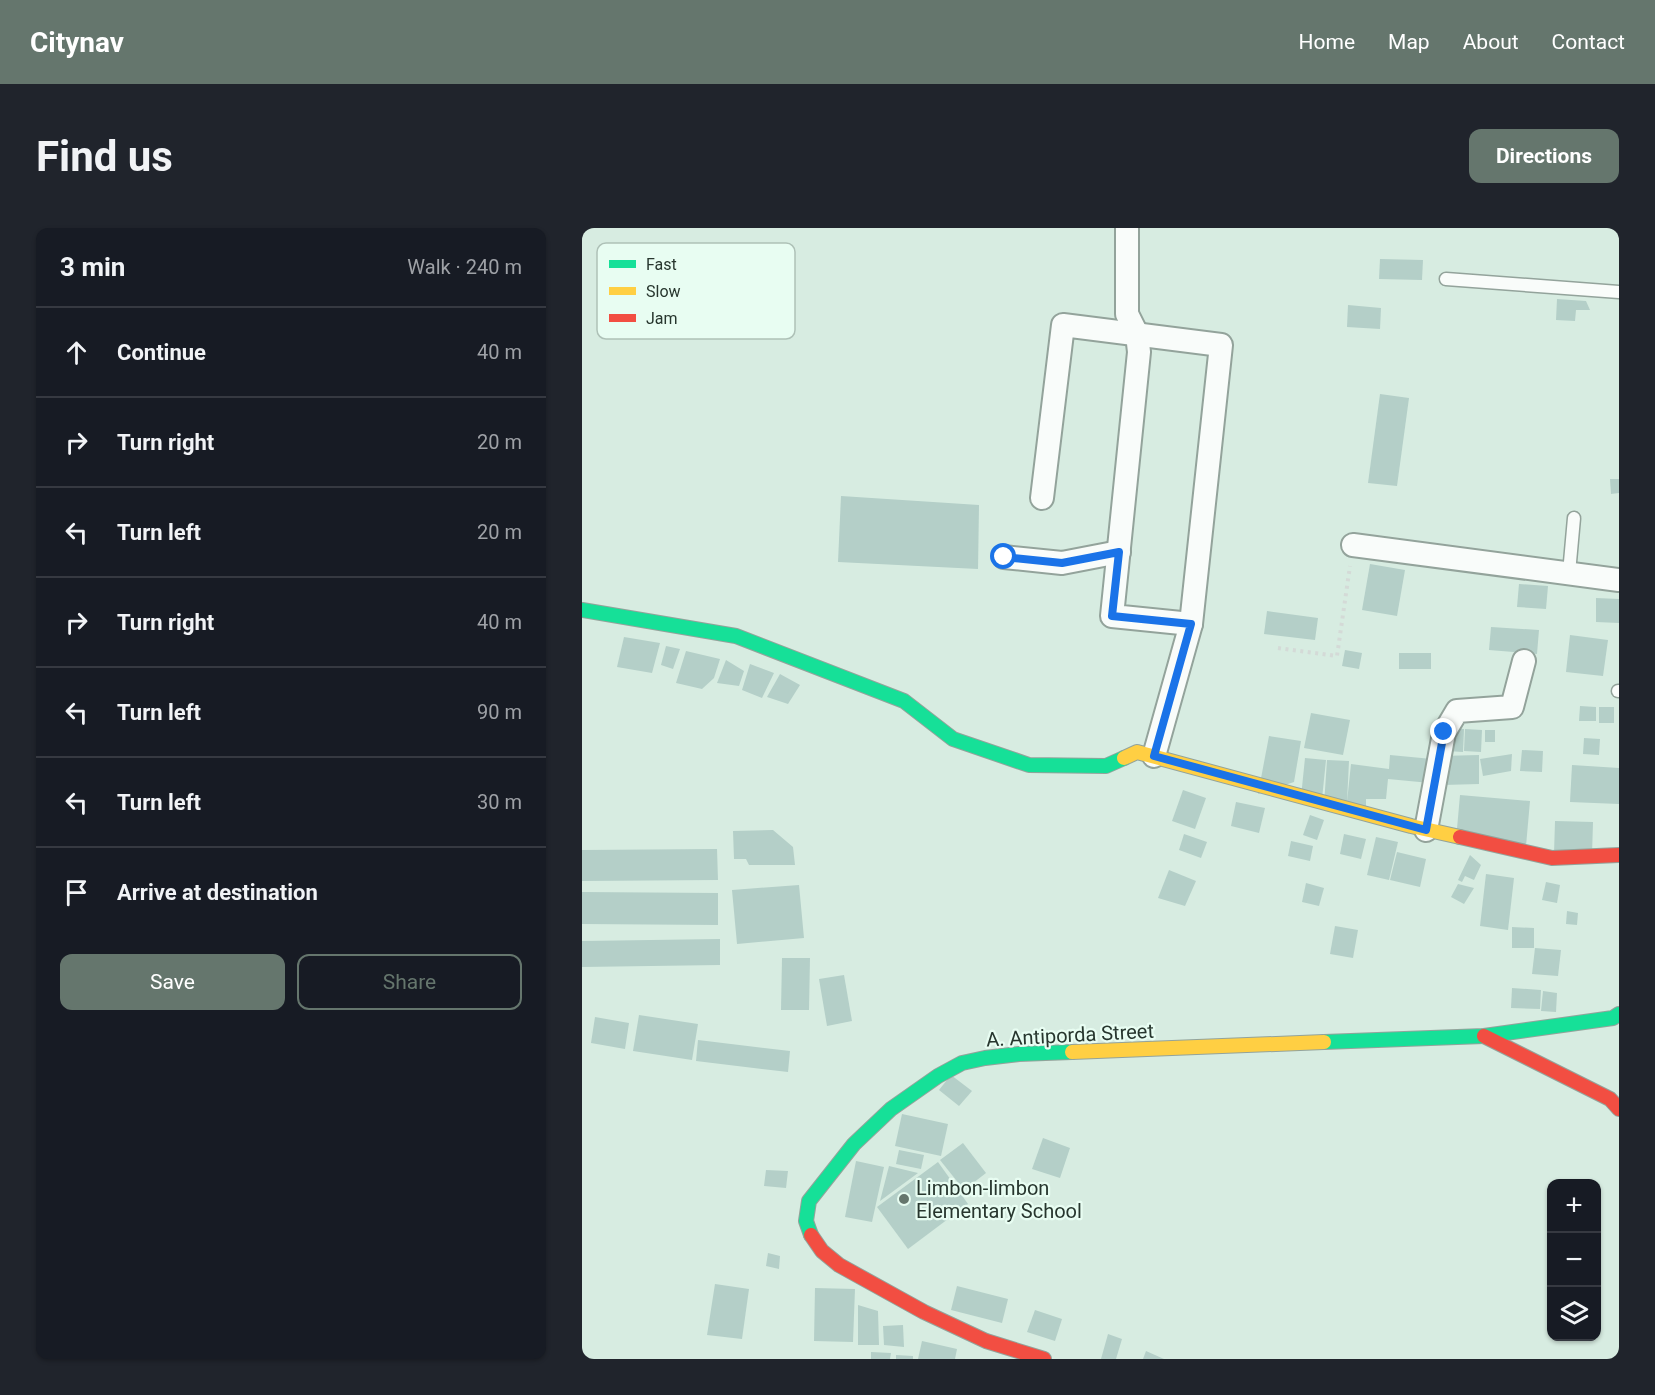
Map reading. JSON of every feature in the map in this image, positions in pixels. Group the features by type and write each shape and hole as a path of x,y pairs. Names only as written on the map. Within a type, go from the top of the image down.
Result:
{"street":[{"path":"1127,228 1127,314 1137,334 1139,352 1112,616 1191,624"},
{"path":"1042,498 1063,325 1221,345 1191,624 1154,756"},
{"path":"1353,545 1619,580"},
{"path":"1004,557 1062,563 1119,552"},
{"path":"582,610 736,636 904,701 953,739 1029,765 1106,766 1137,752 1426,830 1552,858 1619,855"},
{"path":"1426,830 1444,732 1458,711 1512,707 1524,661"},
{"name":"A. Antiporda Street","path":"1044,1359 980,1339 913,1306 840,1265 822,1251 810,1236 806,1224 805,1210 809,1201 854,1144 891,1109 948,1069 984,1058 1019,1054 1484,1036 1613,1017 1619,1014"},
{"path":"1484,1036 1610,1099 1619,1109"}],"lane":[{"path":"1446,279 1619,292"},
{"path":"1569,573 1574,518"}],"path":[{"path":"1278,648 1337,656 1353,545"}],"building":[{"path":"1380,259 1423,260 1422,280 1379,279"},
{"path":"1557,299 1586,301 1590,310 1576,310 1575,321 1556,320"},
{"path":"1348,305 1381,308 1380,329 1347,327"},
{"path":"1380,394 1409,398 1397,486 1368,483"},
{"path":"1610,479 1619,479 1619,493 1611,494"},
{"path":"841,496 979,505 978,569 838,562"},
{"path":"1370,564 1405,570 1397,616 1362,610"},
{"path":"1519,584 1548,586 1546,609 1517,607"},
{"path":"1596,598 1619,599 1619,623 1596,622"},
{"path":"1267,611 1318,618 1315,640 1264,634"},
{"path":"1491,627 1539,630 1537,654 1489,650"},
{"path":"1570,635 1608,640 1603,676 1566,672"},
{"path":"624,637 660,643 652,673 617,667"},
{"path":"666,646 680,649 673,669 661,665"},
{"path":"1345,650 1362,653 1359,669 1342,666"},
{"path":"686,651 720,659 714,678 702,689 676,683"},
{"path":"1399,653 1431,653 1431,669 1399,669"},
{"path":"726,660 744,671 739,686 717,683"},
{"path":"750,664 774,673 762,698 742,690"},
{"path":"780,674 800,685 788,704 767,697"},
{"path":"1580,706 1596,707 1596,721 1579,721"},
{"path":"1599,707 1614,707 1614,723 1599,723"},
{"path":"1311,713 1350,720 1343,755 1304,748"},
{"path":"1448,728 1464,729 1463,752 1447,751"},
{"path":"1465,729 1482,730 1481,752 1464,751"},
{"path":"1485,730 1495,730 1495,742 1485,742"},
{"path":"1269,736 1301,741 1294,782 1258,794"},
{"path":"1584,738 1600,739 1599,755 1583,754"},
{"path":"1522,750 1543,751 1542,772 1520,771"},
{"path":"1512,754 1511,771 1483,776 1480,759"},
{"path":"1390,755 1432,759 1430,783 1388,779 1386,799 1366,799 1366,816 1345,814 1346,806 1324,805 1327,760 1349,761 1347,802 1351,764 1389,769"},
{"path":"1479,755 1479,784 1443,785 1441,756"},
{"path":"1305,758 1326,760 1322,799 1301,797"},
{"path":"1572,765 1619,768 1619,804 1570,802"},
{"path":"1183,790 1206,798 1195,829 1172,821"},
{"path":"1460,795 1530,801 1526,846 1456,840"},
{"path":"1236,802 1265,808 1259,833 1231,826"},
{"path":"1310,815 1324,820 1317,840 1303,835"},
{"path":"1555,821 1593,822 1592,855 1554,854"},
{"path":"773,830 793,847 795,865 749,865 746,859 734,859 733,831"},
{"path":"1184,834 1207,842 1201,858 1179,850"},
{"path":"1344,834 1366,839 1361,859 1340,854"},
{"path":"1376,837 1398,842 1389,880 1367,875"},
{"path":"1291,841 1313,846 1310,861 1288,856"},
{"path":"717,849 718,880 582,881 582,850"},
{"path":"1397,852 1426,859 1420,887 1390,880"},
{"path":"1470,855 1481,865 1474,880 1465,876 1462,882 1458,880"},
{"path":"1169,870 1196,881 1185,906 1158,898"},
{"path":"1486,874 1514,878 1508,930 1480,926"},
{"path":"1546,882 1560,885 1557,903 1542,900"},
{"path":"1306,883 1324,888 1319,906 1302,902"},
{"path":"1458,884 1474,888 1464,904 1451,897"},
{"path":"799,885 804,938 737,944 732,890"},
{"path":"582,892 718,893 718,925 582,924"},
{"path":"1567,911 1578,913 1577,925 1566,924"},
{"path":"1335,926 1358,930 1353,958 1330,954"},
{"path":"1512,927 1534,928 1534,948 1512,948"},
{"path":"720,939 720,965 582,967 582,941"},
{"path":"1535,948 1561,950 1558,976 1532,974"},
{"path":"782,958 810,958 809,1010 781,1010"},
{"path":"844,975 852,1021 827,1026 819,979"},
{"path":"1512,988 1541,990 1540,1009 1511,1008"},
{"path":"1543,991 1557,993 1556,1012 1541,1011"},
{"path":"639,1015 698,1024 692,1060 633,1051"},
{"path":"595,1017 629,1023 625,1049 591,1043"},
{"path":"698,1040 790,1051 788,1072 696,1061"},
{"path":"951,1075 972,1091 959,1106 939,1090"},
{"path":"902,1114 948,1124 941,1156 895,1146"},
{"path":"1043,1138 1070,1148 1060,1178 1032,1169"},
{"path":"963,1143 986,1173 964,1190 940,1160"},
{"path":"899,1150 924,1155 921,1169 896,1164"},
{"path":"856,1161 884,1167 872,1222 845,1217"},
{"path":"938,1162 968,1204 908,1249 877,1207"},
{"path":"889,1166 918,1173 880,1201"},
{"path":"766,1170 788,1171 786,1188 764,1186"},
{"path":"768,1253 780,1256 779,1269 766,1266"},
{"path":"715,1284 749,1289 742,1339 707,1335"},
{"path":"957,1286 1008,1299 1002,1323 951,1310"},
{"path":"815,1288 855,1289 853,1342 814,1341"},
{"path":"858,1305 878,1311 879,1345 858,1345"},
{"path":"1035,1310 1062,1319 1055,1341 1027,1332"},
{"path":"903,1325 904,1347 884,1345 883,1326"},
{"path":"1108,1334 1122,1339 1116,1359 1101,1359"},
{"path":"922,1341 957,1349 955,1359 918,1359"},
{"path":"1146,1351 1164,1359 1143,1359"},
{"path":"871,1352 891,1353 890,1359 871,1359"},
{"path":"896,1355 913,1356 913,1359 896,1359"}],"traffic: fast":[{"path":"582,610 736,636 904,701 953,739 1029,765 1106,766 1124,758"},
{"path":"1324,1042 1484,1036 1613,1018 1619,1014"},
{"path":"811,1235 806,1221 809,1201 854,1144 891,1109 938,1076 962,1063 985,1058 1072,1052"}],"traffic: slow":[{"path":"1124,758 1137,752 1411,826 1460,837"},
{"path":"1072,1052 1324,1042"}],"traffic: jam":[{"path":"1460,837 1552,858 1619,855"},
{"path":"1484,1036 1610,1099 1619,1109"},
{"path":"811,1235 822,1251 839,1265 924,1312 986,1341 1044,1359"}],"place":[{"name":"Limbon-limbon Elementary School","path":"904,1199"}],"route":[{"path":"1004,557 1062,563 1119,552 1112,616 1191,624 1154,756 1426,830 1444,732"}]}
